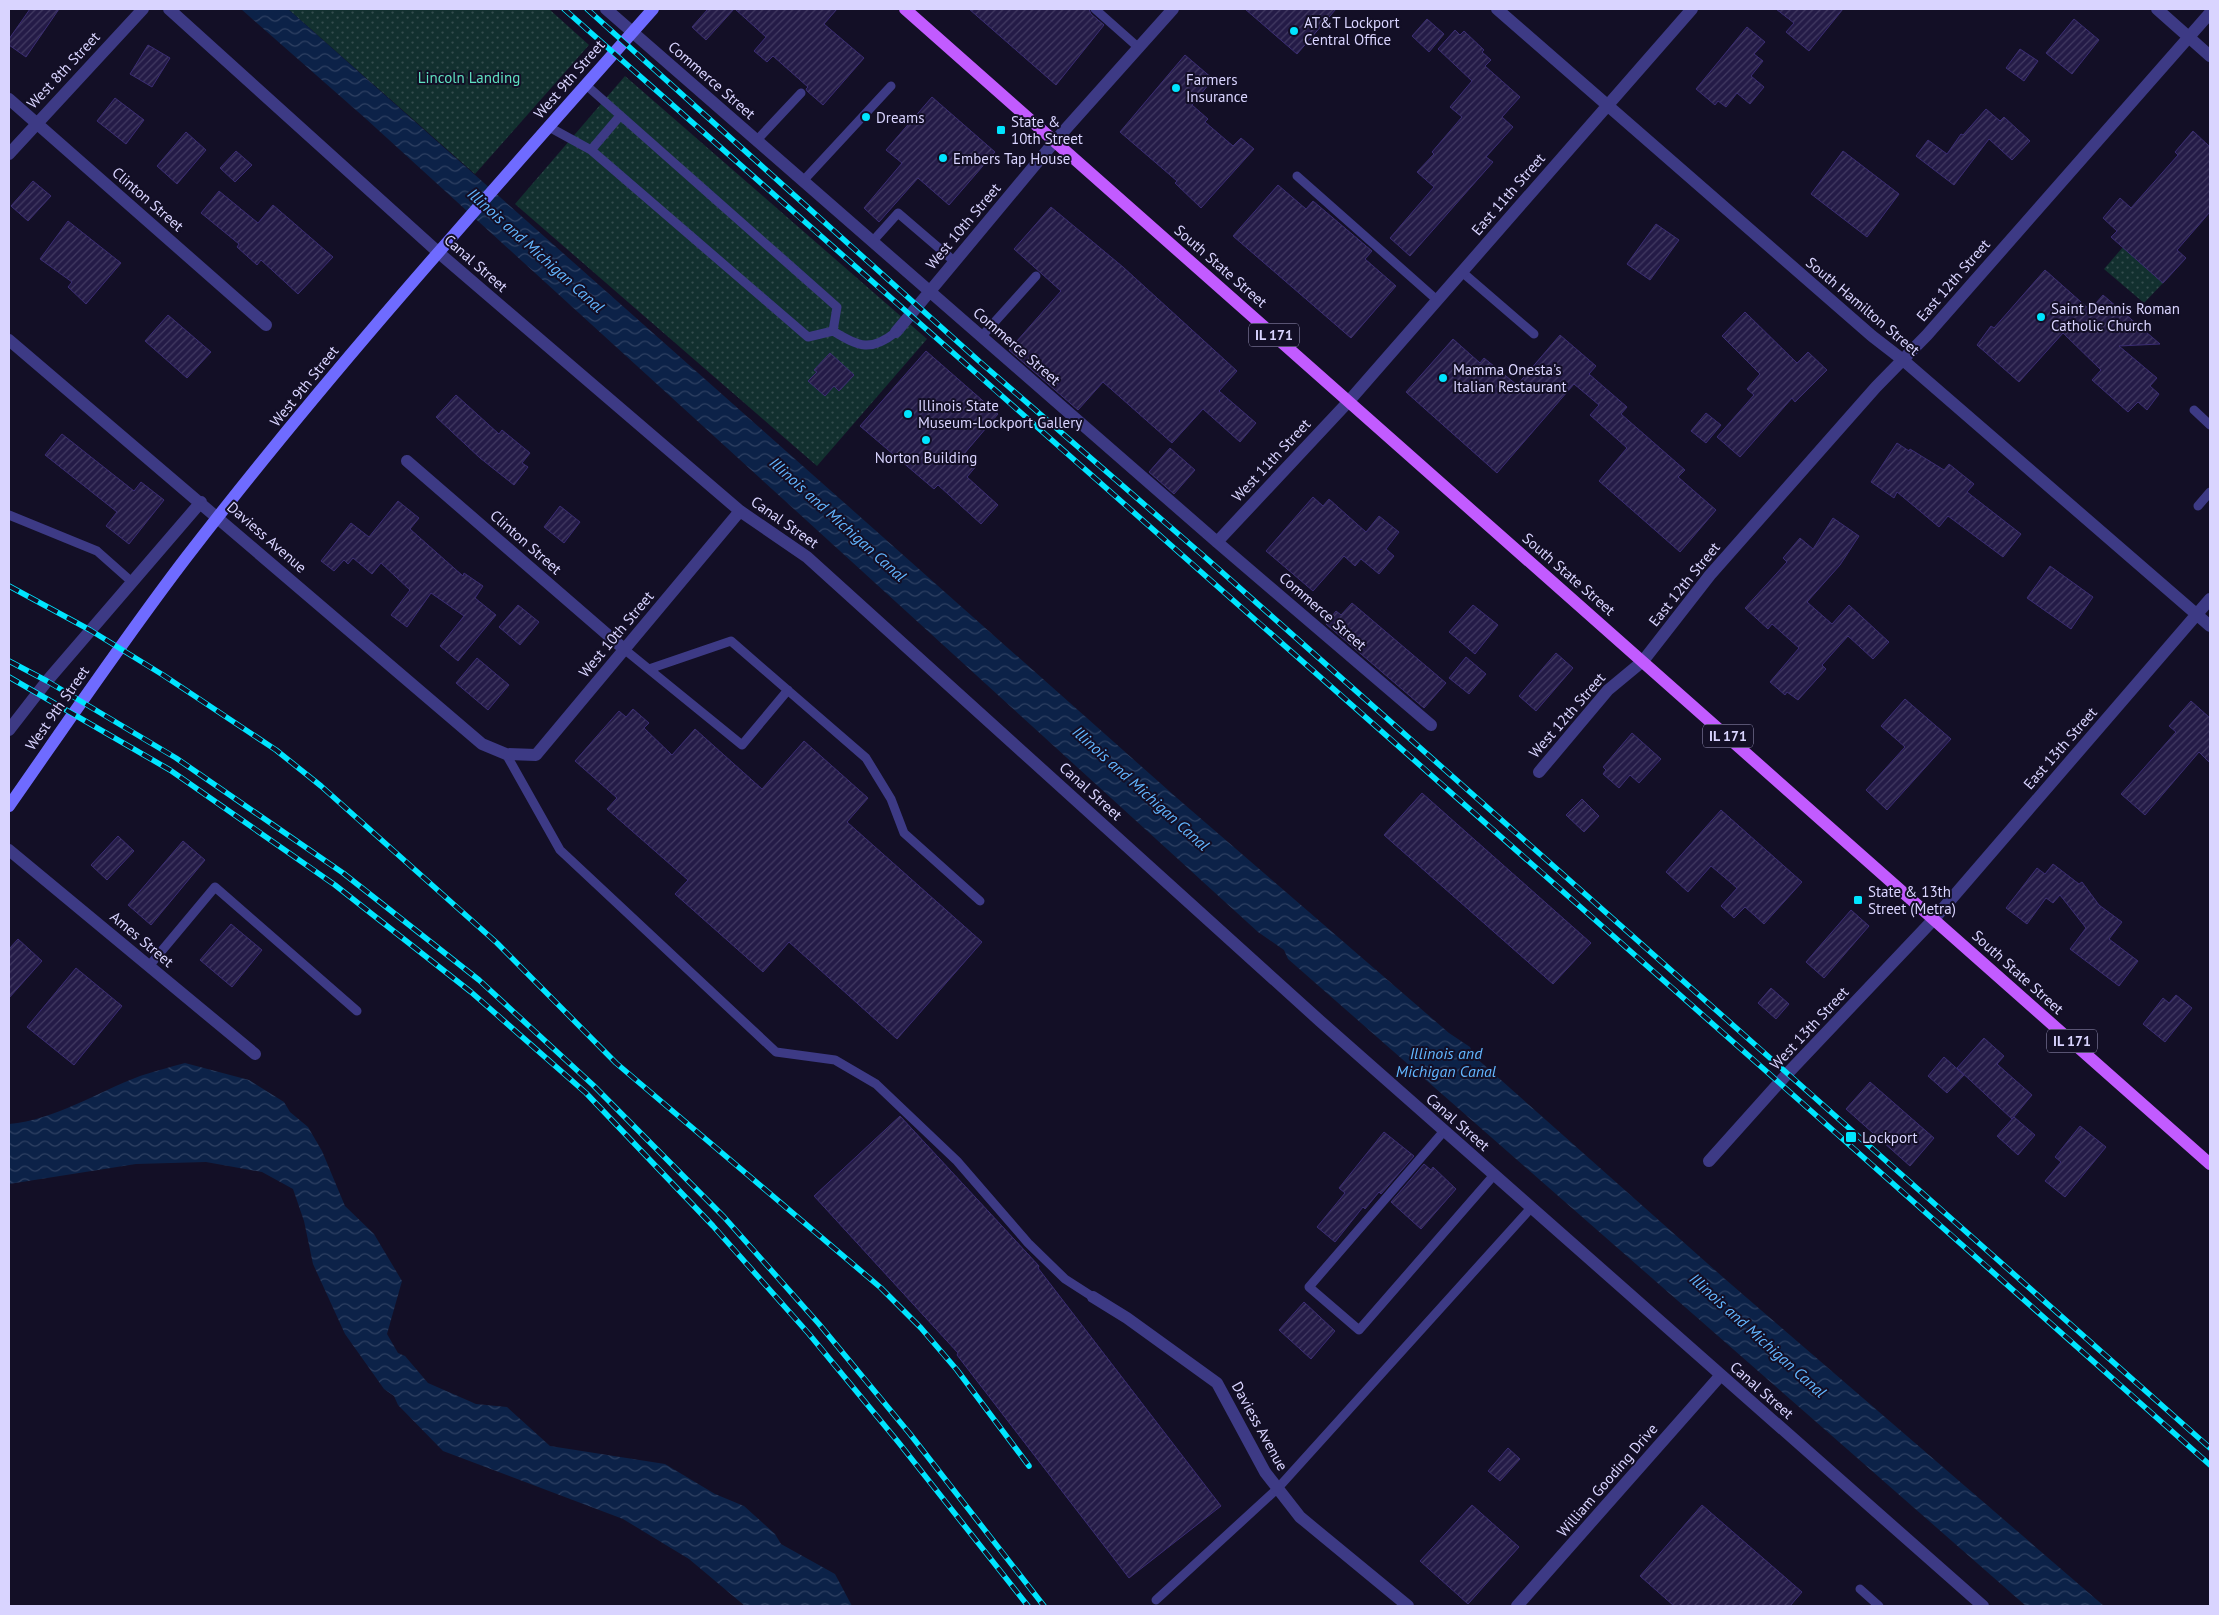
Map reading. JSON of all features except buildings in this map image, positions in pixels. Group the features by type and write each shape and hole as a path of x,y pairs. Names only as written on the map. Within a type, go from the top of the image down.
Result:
{"main road":[{"name":"West 9th Street","path":"9,806 93,685 185,559 256,471 362,341 653,9"},
{"name":"South State Street","path":"905,9 2210,1164"}],"street":[{"name":"West 8th Street","path":"9,154 142,9"},
{"name":"Canal Street","path":"169,9 439,253 740,511 807,557 1312,1014 1721,1375 1976,1604"},
{"name":"Commerce Street","path":"606,9 802,182 1431,725"},
{"name":"West 10th Street","path":"896,332 1055,141 1173,9"},
{"name":"South Hamilton Street","path":"1497,9 1872,336 1903,360 2210,626"},
{"name":"East 11th Street","path":"1348,401 1692,9"},
{"path":"2157,9 2210,56"},
{"name":"East 12th Street","path":"1643,661 1710,576 1876,387 1927,335 2210,12"},
{"name":"Clinton Street","path":"9,99 266,324"},
{"name":"Daviess Avenue","path":"9,340 201,502 482,744 506,754"},
{"name":"West 11th Street","path":"1217,542 1348,401"},
{"name":"Clinton Street","path":"407,461 624,649"},
{"name":"West 9th Street","path":"9,730 47,681 201,502"},
{"name":"West 10th Street","path":"506,754 536,756 740,511"},
{"name":"East 13th Street","path":"1934,919 2210,599"},
{"name":"West 12th Street","path":"1539,772 1608,690 1643,661"},
{"name":"Ames Street","path":"9,850 255,1054"},
{"name":"West 13th Street","path":"1709,1161 1787,1074 1934,919"},
{"name":"Daviess Avenue","path":"1094,1297 1128,1318 1218,1383 1265,1472 1300,1517 1408,1606"},
{"name":"William Gooding Drive","path":"1517,1606 1721,1375"}],"lane":[{"path":"1094,9 1139,48"},
{"path":"586,85 619,117 837,307 833,331"},
{"path":"802,182 891,86"},
{"path":"756,141 800,93"},
{"path":"591,150 619,117"},
{"path":"548,127 591,150 808,337 833,331 860,345 873,346 883,342 896,332"},
{"path":"1297,176 1437,300"},
{"path":"872,242 898,212 954,261"},
{"path":"1462,272 1534,334"},
{"path":"982,336 1036,276"},
{"path":"2194,410 2210,425"},
{"path":"2198,506 2210,492"},
{"path":"9,515 98,551 132,582"},
{"path":"649,669 731,641 866,758 892,799 904,833 980,900"},
{"path":"624,649 742,745 788,690"},
{"path":"506,754 560,850 776,1052 835,1060 876,1084 957,1161 1028,1243 1065,1279 1094,1297"},
{"path":"149,966 215,887 357,1011"},
{"path":"1444,1131 1309,1287 1359,1330 1494,1175"},
{"path":"1156,1600 1278,1488 1531,1208"},
{"path":"1860,1589 1879,1606"}],"green space":[{"name":"Lincoln Landing","path":"288,9 549,9 589,45 475,174"},
{"path":"625,76 927,339 817,466 515,204"},
{"path":"2123,247 2163,283 2144,303 2104,269"}],"water":[{"name":"Illinois and Michigan Canal","path":"241,9 288,9 1177,798 1449,1033 1470,1047 1474,1056 1725,1279 2104,1606 2026,1606 1288,959 1284,950 1258,932 365,118"},
{"path":"185,1063 249,1080 284,1102 290,1112 308,1127 322,1151 345,1206 374,1234 402,1281 387,1334 398,1353 405,1356 428,1383 476,1404 507,1407 550,1446 665,1464 715,1494 744,1506 775,1534 781,1544 835,1574 852,1606 745,1606 689,1559 623,1519 443,1451 398,1405 394,1396 384,1389 345,1334 313,1264 304,1221 293,1189 262,1172 206,1162 136,1164 9,1184 9,1124 43,1117 124,1082"}],"railway":[{"path":"564,9 1594,918 2210,1465"},
{"path":"587,9 980,362 1206,558 2210,1448"},
{"path":"9,586 90,630 163,675 276,750 321,786 497,943 616,1063 881,1288 921,1328 957,1370 1029,1466"},
{"path":"9,661 47,681 176,758 343,873 479,980 593,1085 724,1217 819,1324 910,1434 1044,1606"},
{"path":"9,677 170,770 335,885 471,992 586,1093 713,1226 809,1334 899,1443 1028,1606"}],"place":[{"name":"AT&T Lockport Central Office","path":"1294,31"},
{"name":"Farmers Insurance","path":"1176,88"},
{"name":"Dreams","path":"866,117"},
{"name":"State & 10th Street","path":"1001,130"},
{"name":"Embers Tap House","path":"943,158"},
{"name":"Saint Dennis Roman Catholic Church","path":"2041,317"},
{"name":"Mamma Onesta's Italian Restaurant","path":"1443,378"},
{"name":"Illinois State Museum-Lockport Gallery","path":"908,414"},
{"name":"Norton Building","path":"926,440"},
{"name":"State & 13th Street (Metra)","path":"1858,900"},
{"name":"Lockport","path":"1851,1137"}]}
